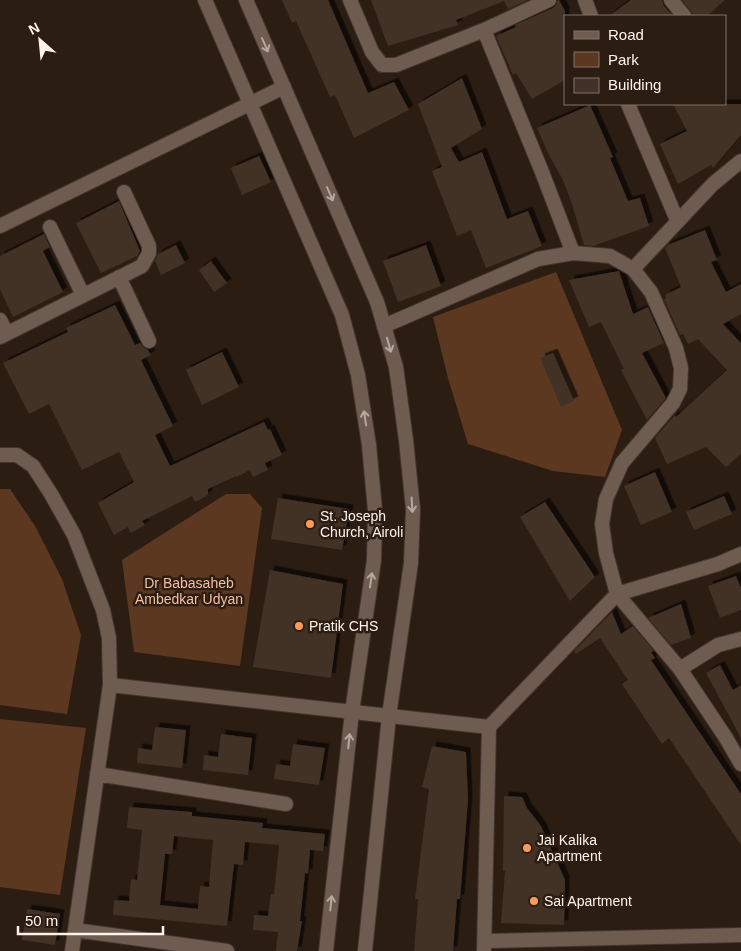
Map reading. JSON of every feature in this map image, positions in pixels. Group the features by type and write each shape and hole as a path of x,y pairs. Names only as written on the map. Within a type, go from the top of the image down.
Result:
{"street":[{"path":"205,0 342,315 358,375 369,445 375,510 374,560 352,712 326,951"},
{"path":"246,0 378,302 396,368 406,440 413,509 411,563 390,716 365,951"},
{"path":"350,0 372,52 382,65 396,66 484,30 549,0"},
{"path":"585,0 592,15"},
{"path":"671,0 683,15"},
{"path":"484,30 573,253"},
{"path":"0,226 284,87"},
{"path":"628,105 677,220"},
{"path":"633,269 677,220 713,184 741,161"},
{"path":"0,320 3,335 142,266 149,253 149,246 124,192"},
{"path":"50,227 83,295"},
{"path":"384,326 538,259 573,253 610,256 633,269 651,292 676,348 681,368 680,390 673,403 622,463 606,499 602,524 606,553 617,594 680,669 741,764"},
{"path":"119,277 149,341"},
{"path":"0,455 17,454 33,466 74,534 103,610 109,638 110,685 72,951"},
{"path":"741,554 718,564 617,594 489,727 485,946 741,935"},
{"path":"680,669 718,645 741,639"},
{"path":"110,685 489,727"},
{"path":"97,774 286,804"},
{"path":"75,930 227,951"}],"green space":[{"path":"556,272 622,430 605,477 553,471 468,444 448,378 433,317"},
{"path":"0,489 10,489 35,526 62,579 81,635 67,714 0,705"},
{"name":"Dr Babasaheb Ambedkar Udyan","path":"226,494 250,494 262,508 240,666 134,652 122,560"},
{"path":"0,719 86,728 60,895 0,887"}],"building":[{"path":"282,0 328,0 368,93 394,82 409,110 354,138 335,95 330,97 296,21 292,23"},
{"path":"371,0 528,0 508,9 504,1 456,20 458,25 388,46"},
{"path":"559,0 565,11 564,81 532,99 516,73 513,75 496,36 556,5"},
{"path":"631,0 662,0 664,6 672,15 610,15"},
{"path":"682,0 725,0 708,15 693,15"},
{"path":"462,78 482,129 451,148 459,162 482,152 507,219 528,211 542,246 486,268 471,230 457,236 432,171 442,167 418,104"},
{"path":"741,104 741,135 713,168 711,165 678,184 660,144 687,131 674,105"},
{"path":"590,105 613,157 610,158 628,201 640,198 649,226 593,246 584,245 563,180 537,128"},
{"path":"259,156 271,182 242,195 231,168"},
{"path":"119,201 140,251 137,256 101,273 76,223"},
{"path":"705,230 717,260 711,262 726,292 741,284 741,314 723,324 741,343 741,454 726,467 706,447 667,464 655,438 675,415 676,417 727,370 698,339 688,344 683,334 680,335 664,299 666,298 665,295 681,287 665,248 668,245"},
{"path":"44,234 50,247 43,251 63,292 13,317 0,289 0,256"},
{"path":"176,245 185,263 161,275 155,261 158,254"},
{"path":"426,245 441,286 398,302 383,261"},
{"path":"211,261 227,283 214,292 199,270"},
{"path":"619,271 633,314 648,307 664,343 642,353 666,398 647,420 621,370 624,369 601,322 589,327 569,280"},
{"path":"115,305 135,345 140,343 151,355 141,360 173,426 155,435 170,466 264,422 268,430 270,429 282,455 265,463 268,470 253,477 250,470 208,489 208,495 195,502 192,496 142,521 145,525 131,533 128,527 114,535 98,503 134,482 119,452 82,470 49,404 29,414 3,363 68,332 66,328"},
{"path":"222,352 239,387 202,405 186,370"},
{"path":"553,353 574,401 561,407 540,358"},
{"path":"655,472 672,512 641,525 624,486"},
{"path":"724,496 732,514 694,530 686,512"},
{"name":"St. Joseph Church, Airoli","path":"278,498 349,509 342,550 271,539"},
{"path":"545,502 595,577 570,601 520,517"},
{"name":"Pratik CHS","path":"270,570 343,584 331,678 253,667"},
{"path":"736,576 741,588 741,610 720,618 708,586"},
{"path":"681,604 691,638 671,645 648,618"},
{"path":"612,612 621,634 633,626 654,651 651,652 655,658 651,660 741,794 741,845 669,738 662,744 622,684 628,680 600,638 576,654 574,651"},
{"path":"720,665 733,690 741,685 741,738 706,673"},
{"path":"155,727 186,730 182,768 137,763 138,748 152,750"},
{"path":"221,734 252,738 248,775 203,770 204,755 218,757"},
{"path":"293,744 325,748 319,785 274,779 276,764 290,766"},
{"path":"432,746 466,752 468,800 460,899 457,899 453,951 414,951 418,899 415,899 429,789 422,787"},
{"path":"504,796 522,797 527,808 541,826 565,880 564,925 501,923 505,871 503,871"},
{"path":"129,807 192,812 192,816 263,823 262,828 325,834 323,851 310,850 308,874 305,873 300,921 302,921 297,951 276,951 278,932 253,930 254,915 268,916 271,894 274,894 279,845 245,842 243,865 234,864 227,926 113,915 114,900 129,901 131,879 137,880 142,830 127,828","holes":["174,836 213,840 209,887 200,886 198,909 160,905 165,854 172,854"]},
{"path":"27,909 60,914 55,945 22,940"}],"place":[{"name":"St. Joseph Church, Airoli","path":"310,524"},
{"name":"Pratik CHS","path":"299,626"},
{"name":"Jai Kalika Apartment","path":"527,848"},
{"name":"Sai Apartment","path":"534,901"}]}
